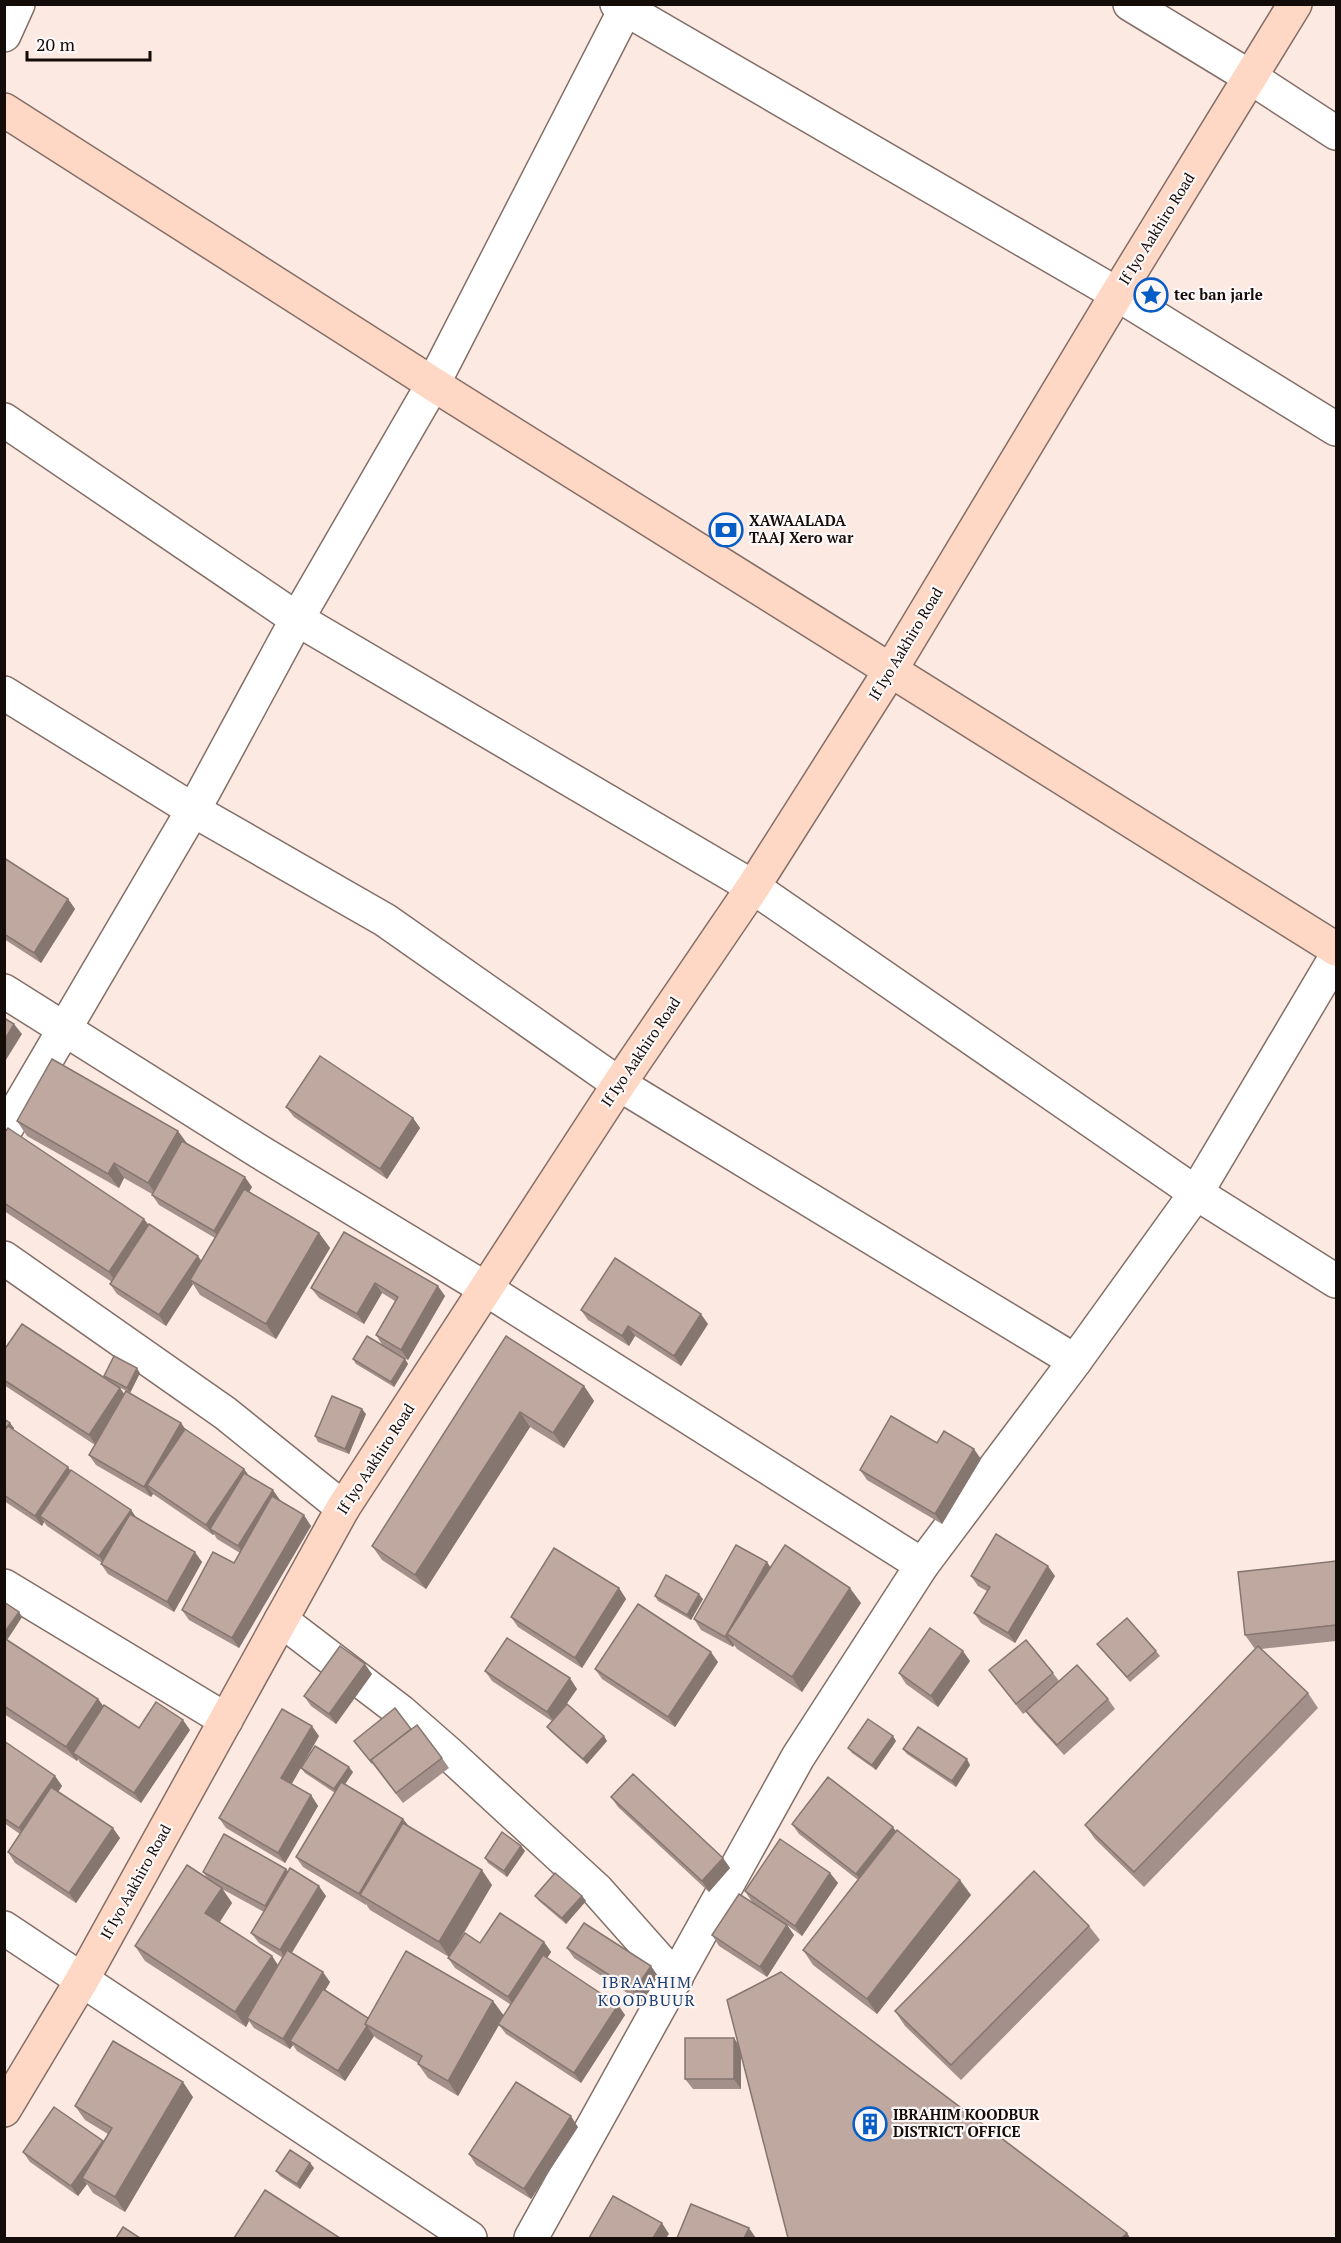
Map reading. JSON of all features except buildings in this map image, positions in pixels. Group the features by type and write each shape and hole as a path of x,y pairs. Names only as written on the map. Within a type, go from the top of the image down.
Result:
{"street":[{"path":"4,35 18,4"},
{"path":"1130,4 1250,77 1336,133"},
{"name":"If Iyo Aakhiro Road","path":"4,2110 82,1980 343,1508 620,1084 753,887 890,671 1295,4"},
{"path":"4,1132 193,810 297,619 433,384 623,6 1117,294 1336,429"},
{"path":"4,110 433,384 1336,950"},
{"path":"4,420 297,619 753,887 1196,1193 1336,1281"},
{"path":"4,693 193,810 385,920 620,1084 1075,1360"},
{"path":"531,2238 798,1758 922,1565 1196,1193 1336,957"},
{"path":"4,991 486,1289 922,1565"},
{"path":"4,1258 225,1413 343,1508"},
{"path":"4,1586 226,1720"},
{"path":"281,1620 351,1672 448,1753 597,1890 676,1979"},
{"path":"4,1928 470,2238"}],"place":[{"name":"tec ban jarle","path":"1151,295"},
{"name":"XAWAALADA TAAJ Xero war","path":"726,530"},
{"name":"IBRAHIM KOODBUR DISTRICT OFFICE","path":"870,2124"}],"district":[{"name":"IBRAAHIM KOODBUUR","path":"647,1991"}]}
